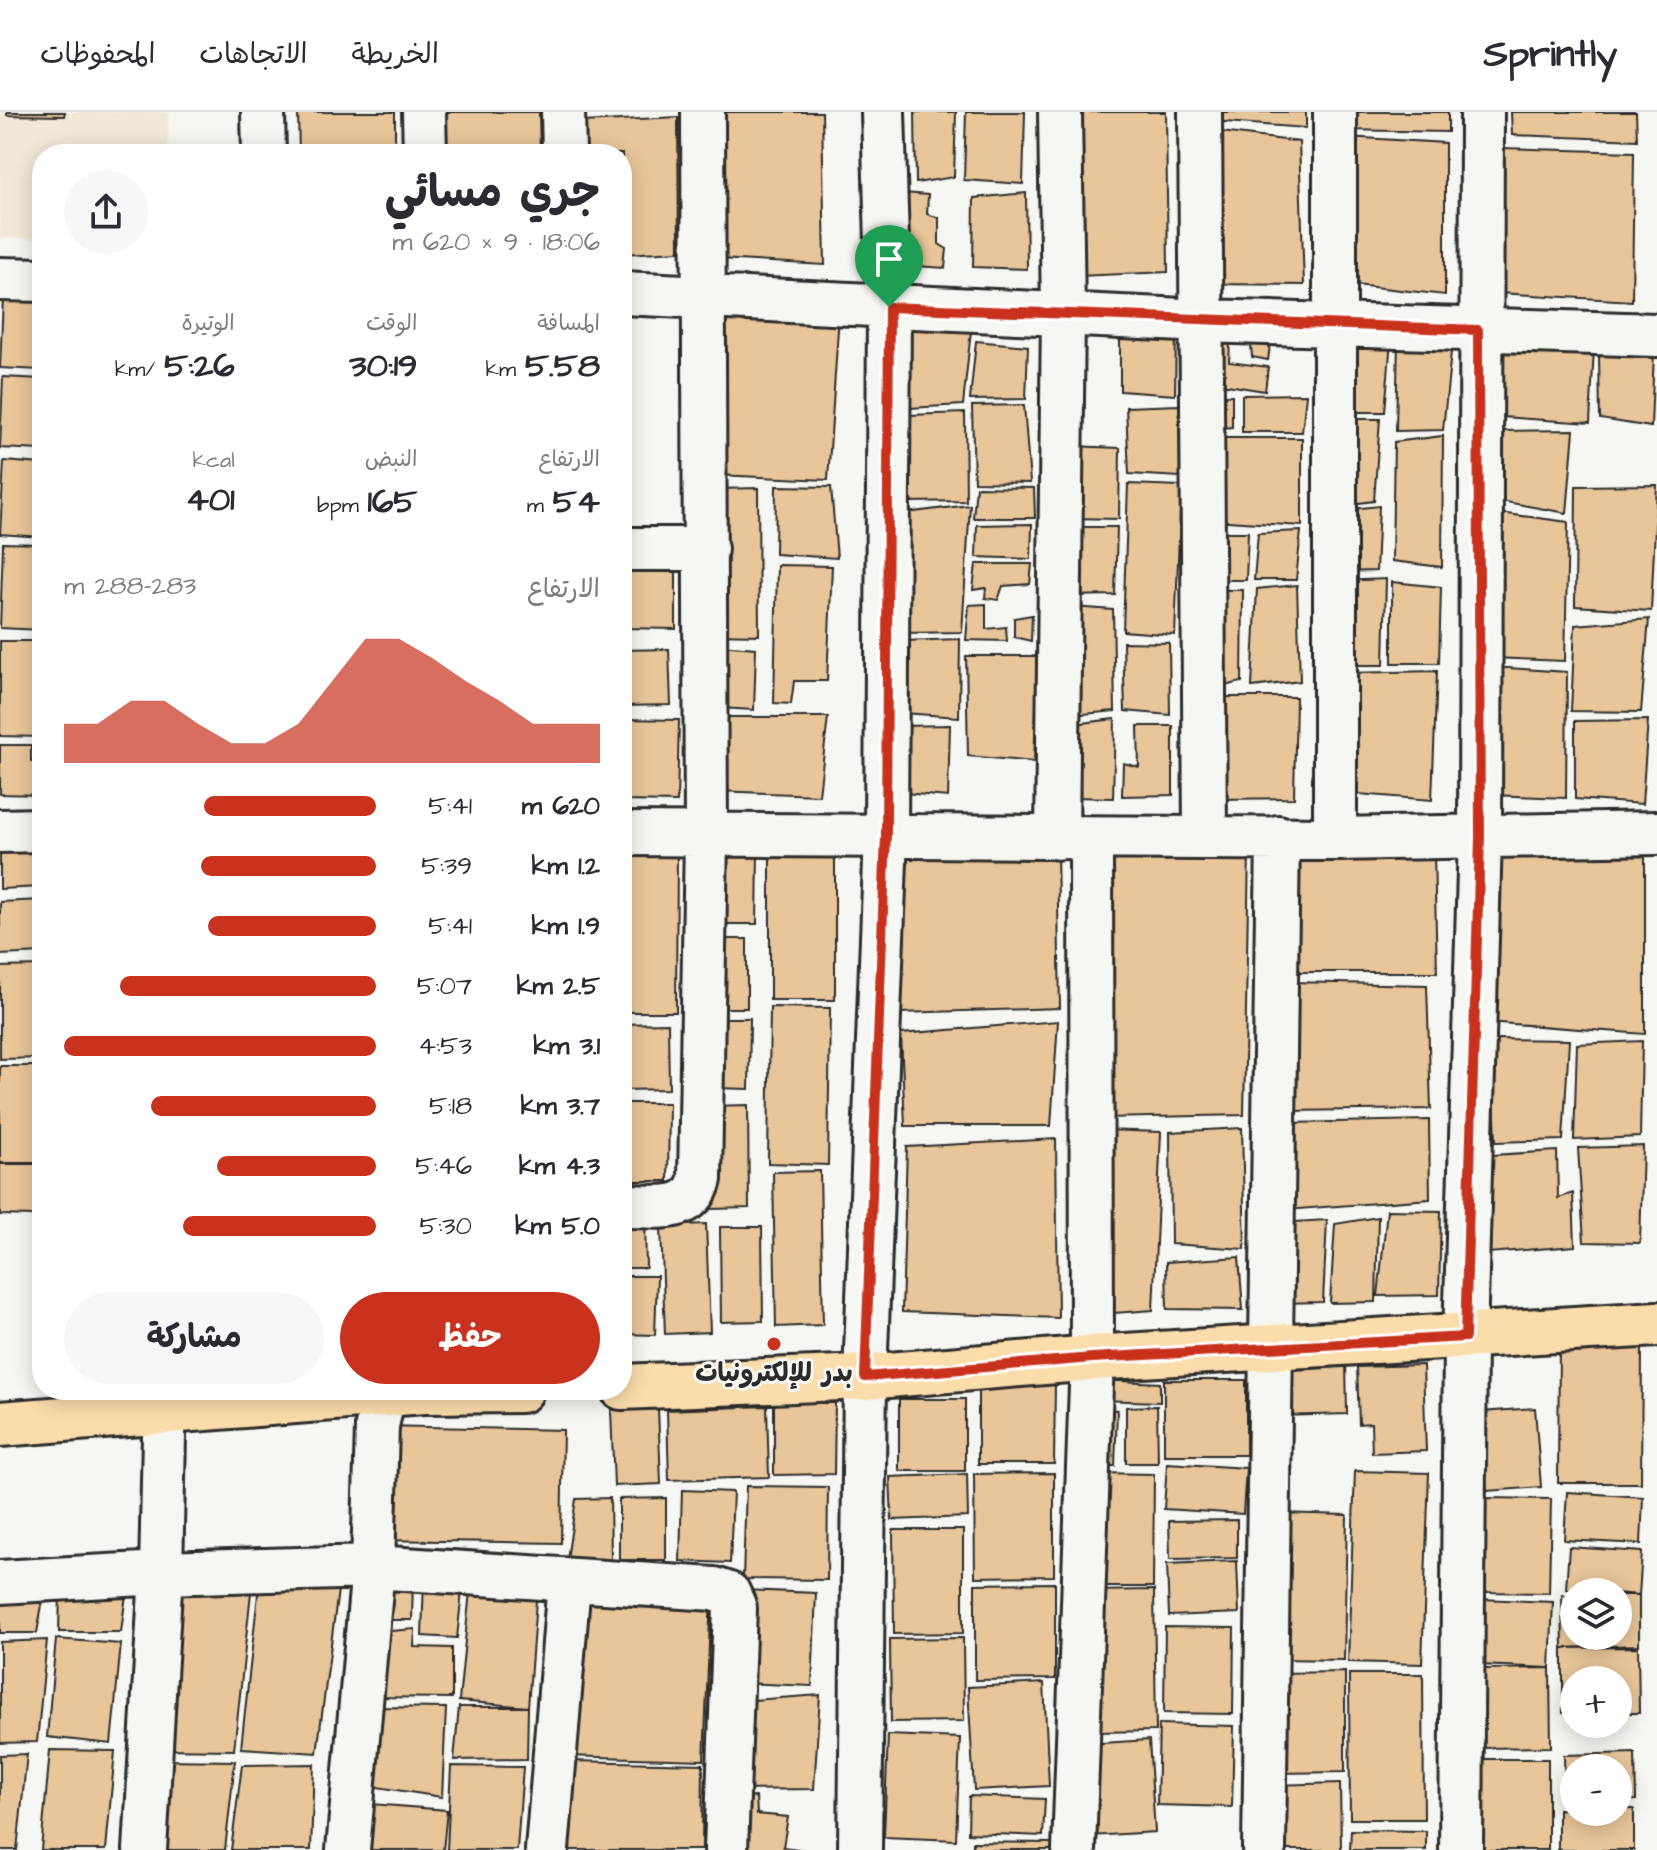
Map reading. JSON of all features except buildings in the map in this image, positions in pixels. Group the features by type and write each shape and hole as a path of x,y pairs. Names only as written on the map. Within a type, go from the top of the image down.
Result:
{"main road":[{"path":"632,1387 865,1377 1092,1358 1657,1324"},
{"path":"0,1424 165,1400"}],"street":[{"path":"263,112 264,144"},
{"path":"424,112 425,144"},
{"path":"563,112 564,144"},
{"path":"632,1205 688,1202 697,1194 700,1179 706,837 703,112"},
{"path":"860,1850 865,1377 886,835 889,307 883,112"},
{"path":"1060,112 1074,838 1092,1358 1074,1850"},
{"path":"1200,112 1204,321 1205,837"},
{"path":"1335,112 1335,839"},
{"path":"1461,1850 1465,1337 1480,838 1478,330 1482,112"},
{"path":"0,279 32,280"},
{"path":"632,293 704,294 889,307 1204,321 1657,335"},
{"path":"632,549 706,549"},
{"path":"0,831 32,830"},
{"path":"632,834 1335,839 1657,833"},
{"path":"1264,1850 1278,837"},
{"path":"145,1850 161,1573 165,1400"},
{"path":"348,1850 373,1567 377,1426 403,1400"},
{"path":"0,1582 161,1573 373,1567 714,1589 729,1594 735,1608 726,1850"},
{"path":"547,1850 569,1582"}],"shaded area":[{"path":"0,112 168,112 168,144 32,144 32,239 0,238"}],"place":[{"name":"بدر للإلكترونيات","path":"774,1344"}],"route":[{"path":"889,307 1478,330 1480,838 1465,1337 1092,1358 865,1377 886,835 889,307"}]}
